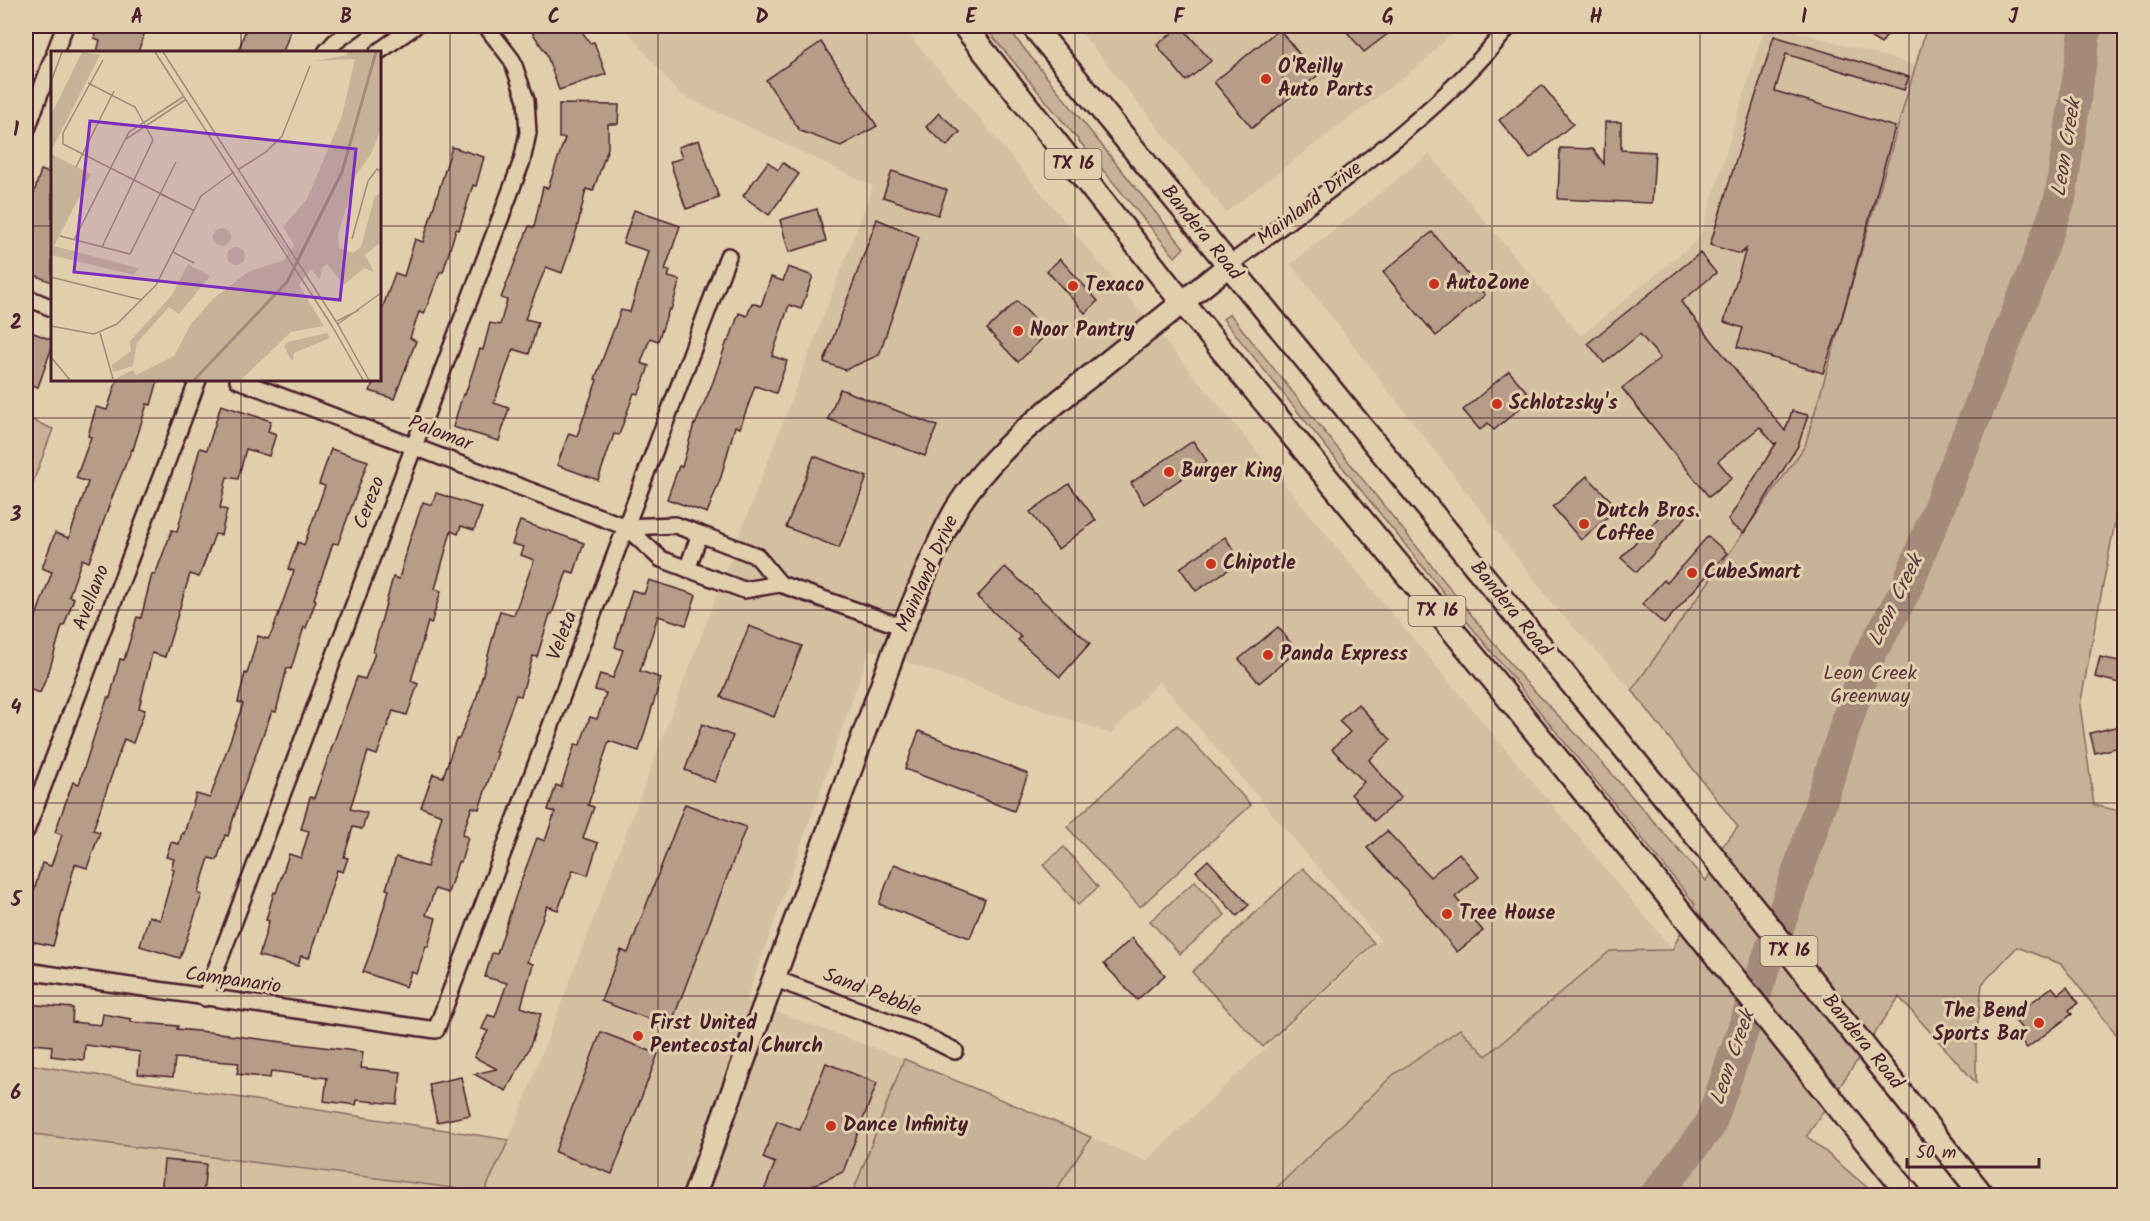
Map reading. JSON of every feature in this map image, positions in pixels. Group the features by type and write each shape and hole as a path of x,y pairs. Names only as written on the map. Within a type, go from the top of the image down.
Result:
{"main road":[{"name":"TX 16","path":"964,26 1182,302 1501,689 1910,1196"},
{"name":"Bandera Road","path":"1033,26 1712,855 1983,1196"},
{"name":"Mainland Drive","path":"694,1196 903,627 934,551 956,510 987,467 1055,404 1228,266"}],"street":[{"path":"55,51 65,26"},
{"path":"327,51 357,26"},
{"path":"379,51 414,26"},
{"name":"Cerezo","path":"205,998 522,161 528,133 526,100 512,60 486,26"},
{"name":"Mainland Drive","path":"1228,266 1381,149 1439,101 1484,57 1509,26"},
{"path":"26,132 51,63"},
{"name":"Veleta","path":"436,1030 728,256"},
{"path":"26,297 51,308"},
{"name":"Avellano","path":"26,831 198,381"},
{"name":"Palomar","path":"241,381 626,527 661,559 687,569 744,590 780,584 903,627"},
{"name":"Palomar","path":"626,527 675,525 700,534 757,556 780,584"},
{"path":"687,569 700,534"},
{"name":"Campanario","path":"26,970 436,1030"},
{"name":"Sand Pebble","path":"773,978 917,1032 955,1051"}],"shaded area":[{"path":"624,26 902,26 1673,950 1609,951 1485,1056 1460,1029 1275,1195 26,1196 26,1125 484,1192 509,1140 873,186 678,93","holes":["870,649 1111,734 1159,681 1380,940 1146,1161 907,1060 746,1001"]},
{"path":"1076,26 1459,26 1424,61 1226,212"},
{"path":"1765,26 1777,26 1915,65 1805,446 1632,690 1555,607 1291,264 1429,154 1581,336 1700,238"}],"green space":[{"path":"984,26 1006,26 1184,248 1175,257"},
{"name":"Leon Creek Greenway","path":"1927,26 2124,26 2124,475 2080,705 2094,805 2124,812 2124,1044 2061,964 2017,947 1982,984 1976,1040 1976,1083 1899,997 1807,1136 1876,1195 1269,1195 1393,1075 1460,1029 1486,1056 1610,951 1672,950 1695,904 1223,319 1230,314 1522,678 1582,740 1706,881 1723,846 1738,827 1632,690 1805,446"},
{"path":"26,418 53,429 26,501"},
{"path":"1177,725 1251,805 1140,907 1067,827"},
{"path":"1064,847 1098,887 1078,905 1043,865"},
{"path":"1303,868 1374,943 1263,1047 1192,972"},
{"path":"1195,881 1225,915 1180,954 1150,921"},
{"path":"904,1059 1091,1137 1053,1195 852,1195"},
{"path":"26,1064 509,1140 484,1192 26,1133"}],"building":[{"path":"98,26 147,26 138,51 97,51 100,40 94,38"},
{"path":"247,26 292,26 283,51 238,51"},
{"path":"528,26 578,26 590,43 594,42 606,74 559,90 546,53"},
{"path":"1181,26 1211,61 1186,81 1157,45"},
{"path":"1342,26 1398,26 1364,52"},
{"path":"1852,26 1893,26 1881,44"},
{"name":"O'Reilly Auto Parts","path":"1279,29 1317,76 1252,128 1214,82"},
{"path":"1774,36 1909,77 1904,90 1786,54 1775,91 1895,127 1840,324 1823,373 1737,347 1743,328 1724,322 1746,249 1740,254 1710,245"},
{"path":"821,42 877,126 841,146 800,131 766,80"},
{"path":"1542,85 1573,124 1530,159 1499,120"},
{"path":"559,104 619,105 618,124 608,124 608,148 593,191 586,189 577,229 562,273 546,267 525,319 538,322 529,354 513,349 494,403 509,408 499,441 453,427 480,349 483,350 490,323 500,325 507,300 501,298 529,226 534,227 543,187 548,188 565,138 559,138"},
{"path":"939,113 960,132 947,146 926,127"},
{"path":"1605,122 1621,122 1621,150 1655,152 1652,203 1558,199 1560,148 1593,149 1604,164"},
{"path":"699,140 719,198 686,209 670,162 682,158 678,147"},
{"path":"452,147 484,157 476,186 473,185 459,230 456,229 443,272 440,272 424,314 419,312 410,338 416,341 394,399 370,391 374,381 381,381 381,312 395,273 404,276 415,239 423,242"},
{"path":"768,162 778,170 783,163 799,174 769,215 743,196"},
{"path":"41,170 51,174 51,282 26,272 26,208 29,209"},
{"path":"892,171 947,190 938,215 883,197"},
{"path":"817,209 826,241 789,252 780,220"},
{"path":"634,210 680,226 665,270 670,271 668,277 680,280 658,341 650,338 641,363 649,366 639,394 634,393 619,435 614,434 598,480 557,465 569,433 577,436 621,310 630,312 648,251 623,243"},
{"path":"877,219 919,237 879,355 845,370 824,362"},
{"name":"AutoZone","path":"1432,232 1485,295 1436,336 1383,272"},
{"path":"1700,253 1716,273 1681,302 1785,431 1792,411 1808,415 1798,446 1744,533 1728,520 1777,442 1774,444 1760,427 1718,461 1732,478 1709,497 1622,388 1660,358 1640,334 1604,363 1588,343"},
{"name":"Texaco","path":"1060,259 1098,301 1085,313 1047,271"},
{"path":"788,267 813,276 801,309 789,305 772,356 787,361 776,393 755,386 740,428 735,426 721,477 707,513 667,499 679,466 682,467 694,424 713,382 739,313 747,316 752,303 761,306 771,277 783,281"},
{"name":"Noor Pantry","path":"1017,301 1048,333 1018,362 987,329"},
{"path":"26,330 51,340 51,350 38,387 26,383"},
{"name":"Schlotzsky's","path":"1509,371 1532,398 1494,430 1488,423 1480,430 1463,410"},
{"path":"117,381 158,381 151,405 147,404 133,450 114,492 89,562 82,559 69,596 74,598 64,626 62,626 40,693 26,688 26,638 52,572 42,568 55,533 69,538 88,482 76,478 91,437 88,436 96,407 107,410"},
{"path":"840,389 937,426 925,456 828,419"},
{"path":"221,405 271,421 268,431 276,434 269,456 246,449 238,479 227,477 220,508 227,510 221,535 215,534 199,577 190,574 165,657 152,653 139,708 145,710 133,743 124,739 93,830 100,832 87,868 75,864 53,946 26,940 26,912 28,912 42,863 51,866 62,835 55,832 73,782 79,784 96,730 108,697 110,698 120,659 124,660 137,617 141,618 152,574 155,575 172,530 177,532 200,448 207,450"},
{"name":"Burger King","path":"1193,441 1207,461 1144,504 1131,483"},
{"path":"331,449 368,461 338,544 333,543 314,599 316,600 306,628 304,627 291,669 287,668 276,712 272,711 228,836 225,835 217,860 209,858 198,893 202,895 180,958 140,946 149,916 160,920 174,870 171,869 174,859 166,857 171,842 179,844 196,794 210,798 243,704 238,702 245,673 247,674 258,636 268,639 272,632 294,571 288,569 298,542 304,545 325,486 319,484"},
{"path":"814,456 867,477 839,548 786,527"},
{"name":"Dutch Bros. Coffee","path":"1587,476 1618,508 1581,540 1553,507"},
{"path":"1069,484 1096,520 1058,549 1030,512"},
{"path":"436,493 482,508 474,530 461,526 458,534 451,531 435,589 441,591 431,624 428,622 411,681 418,684 407,715 393,711 377,755 368,752 350,809 367,813 362,829 353,827 344,857 348,858 343,872 337,870 309,958 301,956 298,966 259,956 274,892 276,893 289,854 301,858 309,831 301,829 310,797 314,798 357,677 365,679 375,653 373,652 393,577 399,579 423,502 432,505"},
{"path":"1671,504 1686,517 1637,572 1621,558"},
{"path":"520,521 584,543 574,573 567,571 552,614 550,614 537,657 533,656 521,696 516,695 495,752 498,752 479,809 472,807 462,835 468,837 461,862 458,862 448,893 435,889 426,915 436,918 428,947 426,946 417,974 411,972 406,987 363,972 389,890 386,889 396,857 427,867 442,815 421,807 433,774 443,777 456,739 459,739 477,696 500,611 514,615 534,560 521,555 524,547 512,544"},
{"path":"1708,536 1727,553 1664,624 1642,604 1664,580 1667,583"},
{"name":"Chipotle","path":"1225,537 1241,561 1196,591 1180,568"},
{"path":"1005,567 1090,643 1060,677 1018,640 1021,637 977,597"},
{"path":"649,580 696,595 686,625 658,616 640,671 661,678 639,751 609,741 588,805 594,807 583,838 598,843 588,875 573,870 558,910 547,906 527,962 533,964 521,1007 541,1014 529,1049 506,1091 474,1074 497,1069 474,1057 488,1031 482,1029 488,1015 495,1017 507,983 485,977 492,953 497,954 537,838 545,841 555,812 548,810 556,785 561,787 575,744 580,745 590,717 597,719 606,693 595,690 600,674 613,678 623,650 615,647 632,590 644,594"},
{"path":"749,626 802,646 774,717 721,697"},
{"name":"Panda Express","path":"1278,627 1297,651 1259,683 1239,659"},
{"path":"2100,657 2124,662 2124,684 2095,677"},
{"path":"1358,704 1391,740 1369,760 1401,798 1374,821 1351,794 1364,782 1332,749 1350,732 1339,721"},
{"path":"702,724 733,736 715,782 685,770"},
{"path":"2124,725 2124,746 2095,753 2090,733"},
{"path":"919,731 1028,774 1014,811 905,769"},
{"path":"685,804 746,827 670,1027 601,1001 621,950 628,953"},
{"name":"Tree House","path":"1387,831 1430,877 1459,853 1479,877 1455,897 1483,931 1457,952 1410,894 1367,848"},
{"path":"1208,860 1249,905 1237,916 1196,871"},
{"path":"894,864 985,899 970,938 879,904"},
{"path":"1132,938 1165,975 1137,1000 1104,964"},
{"name":"The Bend Sports Bar","path":"2052,987 2058,994 2067,987 2078,1003 2069,1010 2072,1014 2027,1048 2016,1035 2023,1030 2012,1017"},
{"path":"26,1004 73,1008 72,1022 101,1025 103,1014 131,1019 131,1022 178,1026 177,1029 363,1052 361,1068 401,1072 397,1104 357,1100 356,1105 324,1101 327,1078 271,1071 270,1078 237,1074 239,1063 175,1058 173,1077 138,1074 140,1052 85,1045 84,1060 51,1056 52,1046 26,1043"},
{"path":"601,1032 658,1054 612,1174 555,1152"},
{"name":"Dance Infinity","path":"826,1063 877,1083 843,1172 789,1196 762,1196 775,1163 763,1158 777,1121 800,1130"},
{"path":"461,1077 470,1115 437,1122 429,1084"},
{"path":"164,1160 206,1164 203,1196 161,1196"}],"waterway":[{"name":"Leon Creek","path":"1655,1196 1710,1125 1809,839 1866,662 1905,591 2035,268 2060,199 2086,26"}],"place":[{"name":"O'Reilly Auto Parts","path":"1266,79"},
{"name":"AutoZone","path":"1434,284"},
{"name":"Texaco","path":"1073,286"},
{"name":"Noor Pantry","path":"1018,331"},
{"name":"Schlotzsky's","path":"1497,404"},
{"name":"Burger King","path":"1169,472"},
{"name":"Dutch Bros. Coffee","path":"1584,524"},
{"name":"Chipotle","path":"1211,564"},
{"name":"CubeSmart","path":"1692,573"},
{"name":"Panda Express","path":"1268,655"},
{"name":"Tree House","path":"1447,914"},
{"name":"The Bend Sports Bar","path":"2039,1023"},
{"name":"First United Pentecostal Church","path":"638,1036"},
{"name":"Dance Infinity","path":"831,1126"}]}
